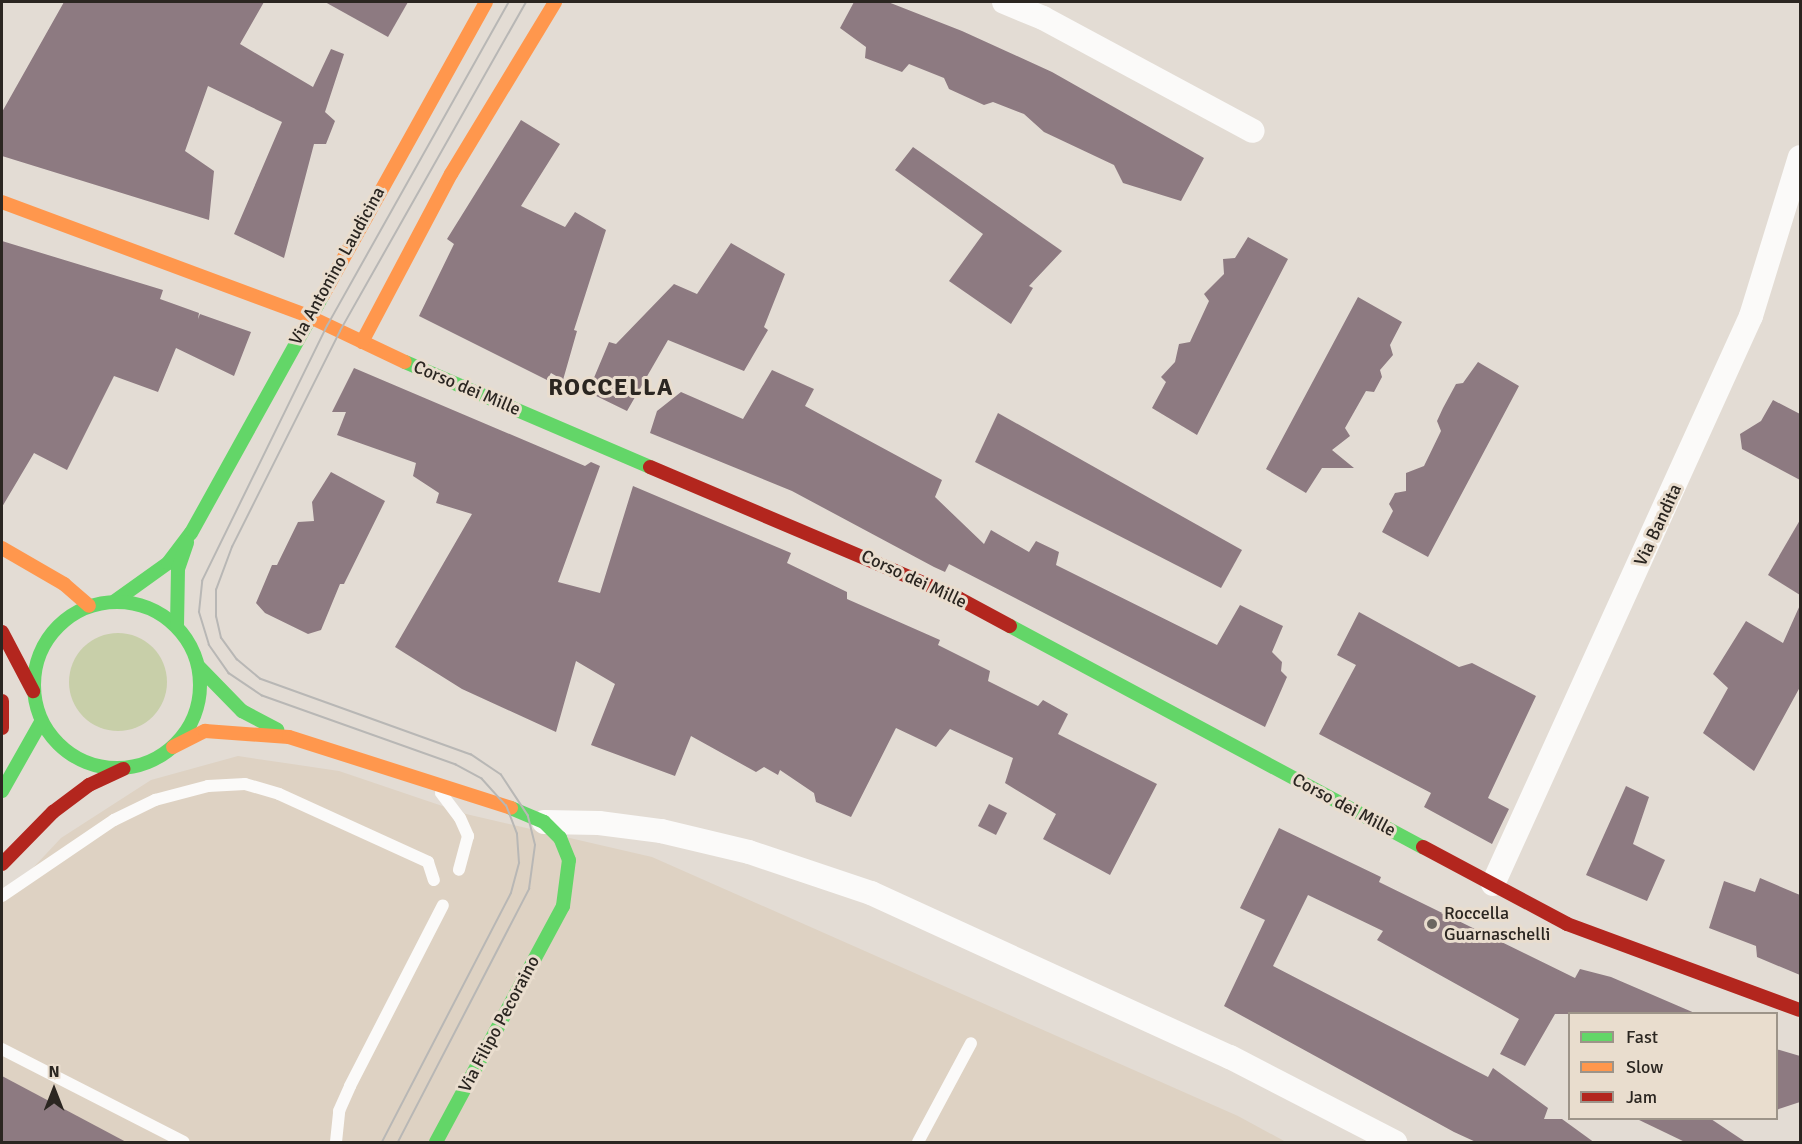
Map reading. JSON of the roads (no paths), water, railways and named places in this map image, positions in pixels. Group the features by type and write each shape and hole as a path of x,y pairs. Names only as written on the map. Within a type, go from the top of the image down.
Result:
{"street":[{"name":"Via Antonino Laudicina","path":"191,533 308,316 486,2"},
{"path":"362,342 451,174 555,2"},
{"path":"1004,2 1043,18 1253,131"},
{"name":"Via Bandita","path":"1493,884 1751,316 1800,157"},
{"name":"Corso dei Mille","path":"2,202 308,316 362,342 958,598 1567,924 1800,1010"},
{"path":"115,601 168,562 191,533"},
{"path":"177,626 178,568 191,533"},
{"path":"2,548 64,584 89,606"},
{"path":"33,691 35,664 46,639 65,619 89,606 115,601 158,612 177,626 191,645 199,667 197,710 188,730 173,747"},
{"path":"2,632 12,645 33,691 41,722 62,749 91,764 123,769"},
{"path":"199,667 242,711 289,737 433,783 544,822 599,823 661,831 769,858 872,893 1230,1057 1395,1143"},
{"path":"2,701 2,729"},
{"path":"2,791 41,722"},
{"path":"2,864 53,812 89,785 123,769 150,762 205,731 289,737"},
{"name":"Via Filipo Pecoraino","path":"442,1140 563,906 569,860 560,838 544,822"}],"lane":[{"path":"433,783 460,818 468,836 459,870"},
{"path":"2,896 114,820 155,800 208,786 245,784 279,794 428,862 434,880"},
{"path":"336,1143 339,1111 350,1086 443,905"},
{"path":"918,1143 971,1043"},
{"path":"2,1049 184,1143"}],"tram line":[{"path":"382,1142 511,893 519,863 517,834 506,806 482,779 456,765 262,696 229,674 209,645 199,612 202,581 327,326 509,2"},
{"path":"398,1142 529,889 535,845 528,816 501,775 471,755 260,679 237,660 221,638 216,617 216,590 232,547 340,331 526,2"}],"place":[{"name":"Roccella Guarnaschelli","path":"1432,924"}],"district":[{"name":"ROCCELLA","path":"611,388"}]}
